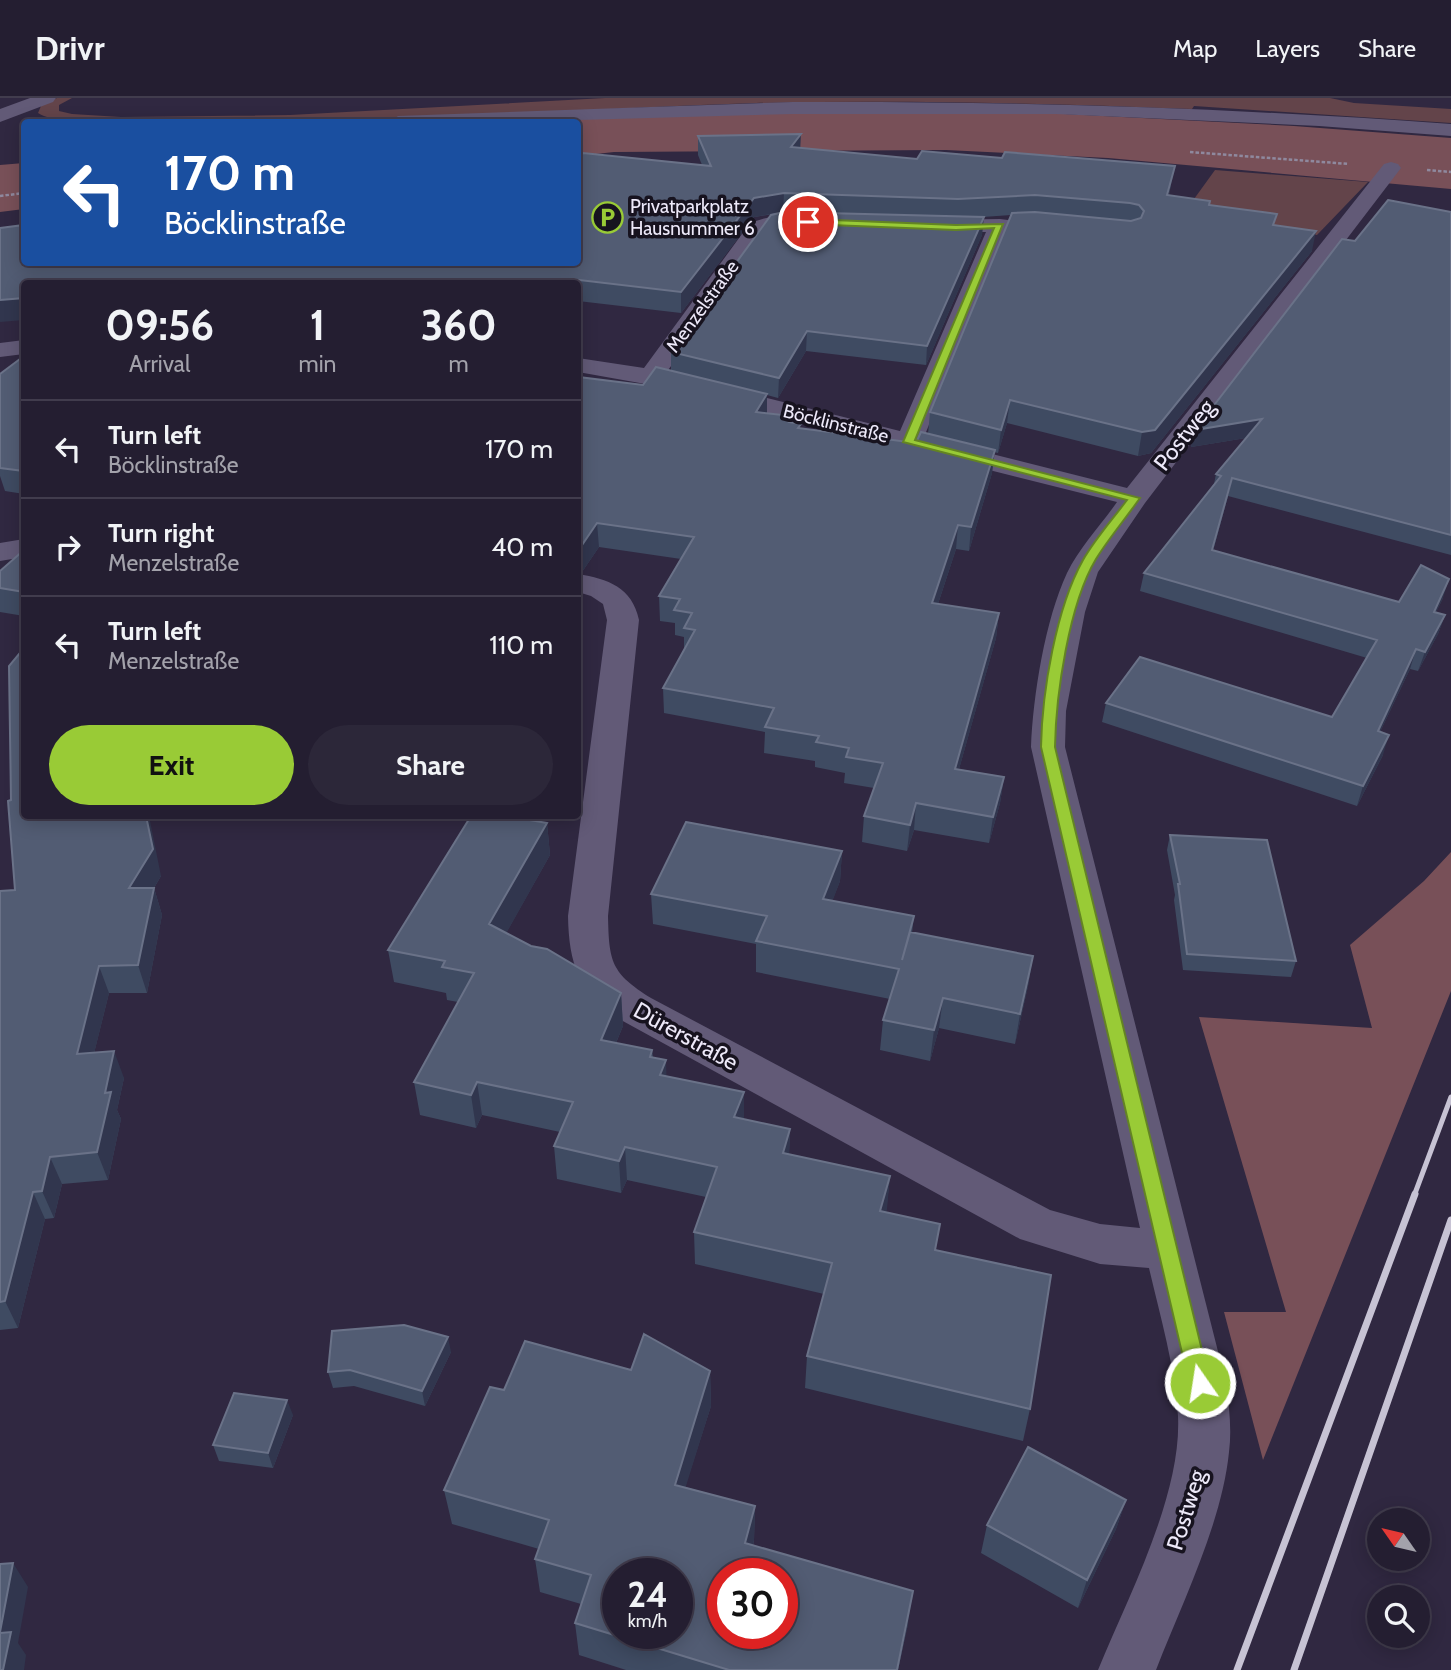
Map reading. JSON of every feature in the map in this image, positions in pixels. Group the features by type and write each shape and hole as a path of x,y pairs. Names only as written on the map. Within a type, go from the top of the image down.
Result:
{"street":[{"path":"0,116 47,98"},
{"path":"466,119 906,105 1194,113 1451,130"},
{"path":"0,123 21,126"},
{"name":"Postweg","path":"1127,1670 1186,1521 1197,1486 1203,1451 1204,1417 1200,1383 1053,773 1047,730 1049,711 1069,612 1077,586 1090,560 1134,498 1391,167"},
{"name":"Menzelstraße","path":"651,377 758,228 768,223 783,221 836,223"},
{"path":"903,225 968,228 1011,224 909,442"},
{"path":"0,350 21,347"},
{"name":"Böcklinstraße","path":"581,365 651,377 1134,498"},
{"path":"0,552 21,548"},
{"name":"Dürerstraße","path":"581,584 611,593 620,604 623,620 588,916 589,951 601,984 616,997 647,1016 1037,1224 1100,1244 1168,1250"}],"path":[{"path":"0,196 21,193"}],"shaded area":[{"path":"57,98 72,98 59,105 59,111 121,117 290,115 605,98 1330,98 1354,103 1451,109 1451,123 1194,106 1192,109 865,102 691,105 397,119 57,119 38,113 41,106"},
{"path":"985,110 1294,126 1451,138 1451,189 1108,158 946,150 614,152 581,156 581,119 561,119 748,112"},
{"path":"21,163 21,209 0,212 0,165"},
{"path":"1215,170 1368,182 1317,235 1181,217"},
{"path":"1451,852 1451,991 1263,1460 1224,1312 1286,1312 1199,1017 1372,1028 1350,945 1424,881"}],"building":[{"path":"801,134 791,147 917,159 922,151 1002,158 1005,152 1175,166 1167,195 1210,201 1209,205 1277,214 1273,225 1316,231 1155,430 1142,432 1010,400 1001,430 930,412 1012,213 1035,212 1131,221 1141,218 1144,211 1139,205 1130,203 1035,195 958,199 784,193 754,198 681,292 571,279 21,280 21,298 0,300 0,228 21,225 21,266 581,266 583,153 711,166 698,136"},
{"path":"1388,200 1451,212 1451,535 1232,478 1212,550 1399,602 1421,565 1449,579 1434,612 1445,615 1425,652 1416,649 1378,731 1389,735 1363,786 1106,703 1140,657 1332,717 1377,640 1144,573 1221,476 1216,474 1262,419 1195,430 1342,239 1355,241"},
{"path":"784,212 984,217 927,346 807,331 779,378 671,352 771,215"},
{"path":"21,358 21,471 0,468 0,374"},
{"path":"656,367 767,394 756,412 792,416 789,422 801,424 798,428 916,443 921,432 995,450 971,527 958,525 932,603 999,613 955,769 1004,777 993,817 916,803 910,825 864,816 883,763 846,757 849,748 816,742 819,736 765,727 774,708 663,688 695,630 684,628 692,613 674,610 680,599 659,596 694,537 597,523 581,547 581,377 643,385"},
{"path":"21,553 21,592 0,588 0,571"},
{"path":"21,652 21,819 147,819 153,849 129,888 154,888 138,965 99,966 77,1054 114,1051 105,1093 111,1092 97,1152 50,1157 42,1191 33,1192 5,1301 0,1302 0,891 15,890 8,801 11,800 9,666"},
{"path":"469,819 524,819 547,823 489,924 531,946 547,949 621,993 601,1040 652,1050 650,1057 666,1060 660,1075 744,1092 734,1117 790,1129 783,1153 890,1176 880,1211 940,1224 935,1250 1051,1275 1030,1409 807,1356 832,1263 694,1232 717,1167 625,1147 619,1161 554,1146 573,1102 477,1082 471,1095 414,1082 474,973 442,967 445,961 388,950"},
{"path":"686,822 842,851 823,899 914,916 902,960 910,932 1033,956 1020,1014 943,998 934,1030 883,1020 899,969 756,941 767,916 651,894"},
{"path":"1170,835 1267,840 1296,961 1187,954 1180,884"},
{"path":"404,1325 448,1337 422,1391 350,1370 328,1372 332,1331"},
{"path":"644,1334 710,1371 675,1485 755,1506 745,1543 798,1558 707,1558 707,1649 798,1649 798,1558 913,1591 897,1670 729,1670 660,1649 693,1649 693,1558 602,1558 602,1631 575,1623 591,1575 535,1559 549,1520 444,1490 490,1387 504,1390 525,1341 631,1370"},
{"path":"234,1393 287,1400 268,1453 213,1445"},
{"path":"1028,1447 1126,1500 1087,1580 987,1525"},
{"path":"13,1563 0,1632 0,1564"},
{"path":"11,1632 3,1670 0,1670 0,1633"}],"railway":[{"path":"1414,1196 1451,1097"},
{"path":"1237,1670 1415,1194"},
{"path":"1294,1670 1451,1220"}],"place":[{"name":"Privatparkplatz Hausnummer 6","path":"607,217"}],"route":[{"path":"808,222 956,228 1000,225 909,442 1134,498 1090,560 1077,586 1069,612 1049,711 1048,747 1200,1383"}]}
